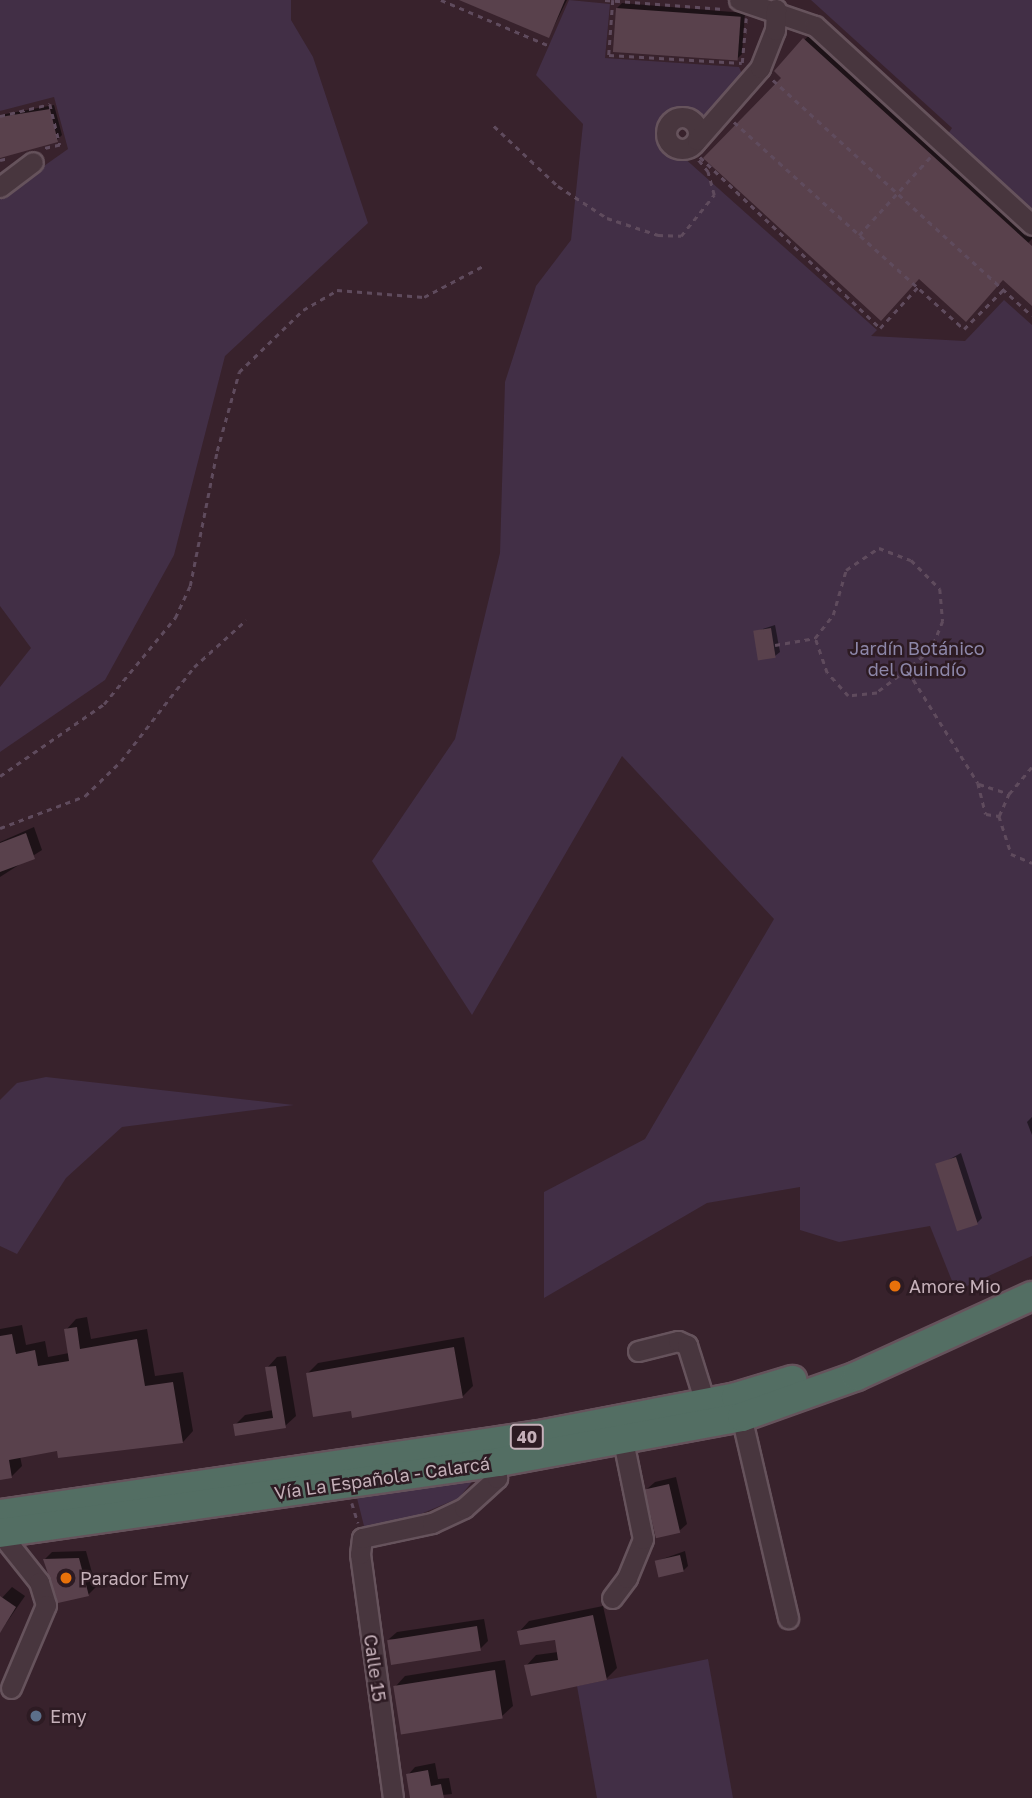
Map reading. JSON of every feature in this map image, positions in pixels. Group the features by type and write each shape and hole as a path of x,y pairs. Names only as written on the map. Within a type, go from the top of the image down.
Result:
{"highway":[{"name":"Vía La Española - Calarcá","path":"739,1407 1032,1277"},
{"name":"Vía La Española - Calarcá","path":"3,1528 346,1483 739,1407 857,1376 1032,1296"},
{"name":"Vía La Española - Calarcá","path":"3,1528 497,1452 623,1441 708,1413"}],"street":[{"path":"744,4 776,9 815,26 1032,225"},
{"path":"701,133 760,68 775,30 776,9"},
{"path":"0,187 33,162"},
{"path":"638,1351 678,1341 687,1345 708,1413"},
{"path":"739,1407 789,1618"},
{"path":"612,1598 627,1578 643,1539 623,1441"},
{"path":"362,1538 432,1523 464,1508 497,1478 497,1452"},
{"path":"3,1528 39,1582 46,1605 11,1688"},
{"name":"Calle 15","path":"362,1538 360,1554 393,1798"}],"path":[{"path":"441,0 550,46"},
{"path":"606,0 744,4 742,63 609,55 612,1"},
{"path":"760,68 1032,316"},
{"path":"0,116 50,104 60,145"},
{"path":"494,126 558,186 607,218 658,235 681,236 713,195 701,133"},
{"path":"701,133 859,235 964,329 1004,289"},
{"path":"701,133 880,328 918,287"},
{"path":"859,235 943,143"},
{"path":"0,776 104,704 175,618 190,586 217,451 239,372 303,310 337,290 424,297 485,265"},
{"path":"775,645 815,638 833,615 846,570 879,548 911,560 940,589 943,621 931,650 877,693 848,696 827,673 815,638"},
{"path":"0,828 85,796 121,761 194,667 246,620"},
{"path":"907,670 978,783 986,814 999,816"},
{"path":"1032,767 1009,794 999,816 1011,855 1032,863"},
{"path":"978,783 1009,794"},
{"path":"346,1483 362,1538"}],"green space":[{"path":"0,0 291,0 291,20 313,57 368,223 225,356 174,555 105,680 0,752 0,687 31,648 0,606 0,197 68,149 54,97 0,111"},
{"name":"Jardín Botánico del Quindío","path":"569,0 610,4 605,58 739,67 743,76 703,120 681,111 663,120 658,132 660,144 669,155 682,156 877,330 871,336 965,341 1004,300 1032,325 1032,1256 956,1291 930,1226 839,1242 800,1230 800,1187 707,1203 544,1298 544,1192 645,1139 774,919 622,756 472,1015 372,861 455,739 500,553 505,382 536,286 571,240 583,124 536,75"},
{"path":"811,0 1032,0 1032,216 946,137 952,128"},
{"path":"46,1077 294,1105 122,1127 66,1178 17,1254 0,1246 0,1100 17,1083"},
{"path":"475,1478 459,1498 416,1516 365,1530 356,1494"},
{"path":"708,1659 733,1798 597,1798 577,1686"}],"building":[{"path":"459,0 565,0 549,38"},
{"path":"616,8 741,17 738,61 613,52"},
{"path":"803,38 1032,246 1032,306 1003,280 966,322 919,279 881,321 703,158 781,78 774,71"},
{"path":"50,109 58,142 0,158 0,117"},
{"path":"771,628 776,658 758,660 753,631"},
{"path":"26,833 35,859 0,872 0,843"},
{"path":"956,1157 978,1225 957,1231 935,1164"},
{"path":"77,1327 80,1349 137,1339 145,1386 173,1382 183,1443 58,1458 57,1451 9,1460 12,1478 0,1480 0,1336 12,1334 16,1354 35,1350 38,1366 69,1361 64,1329"},
{"path":"454,1347 463,1398 352,1418 351,1411 313,1417 306,1373"},
{"path":"276,1366 286,1428 235,1436 233,1424 273,1418 265,1367"},
{"path":"669,1484 680,1533 656,1538 645,1490"},
{"path":"680,1555 684,1572 658,1577 655,1561"},
{"name":"Parador Emy","path":"79,1558 89,1596 58,1603 43,1559"},
{"path":"0,1596 16,1607 0,1633"},
{"path":"593,1615 607,1680 531,1696 524,1665 558,1660 555,1640 520,1645 517,1631"},
{"path":"477,1626 481,1651 391,1665 387,1640"},
{"path":"495,1670 503,1718 401,1735 393,1686"},
{"path":"428,1770 431,1786 441,1784 444,1798 410,1798 406,1774"}],"place":[{"name":"Amore Mio","path":"895,1286"},
{"name":"Parador Emy","path":"66,1578"},
{"name":"Emy","path":"36,1716"}]}
